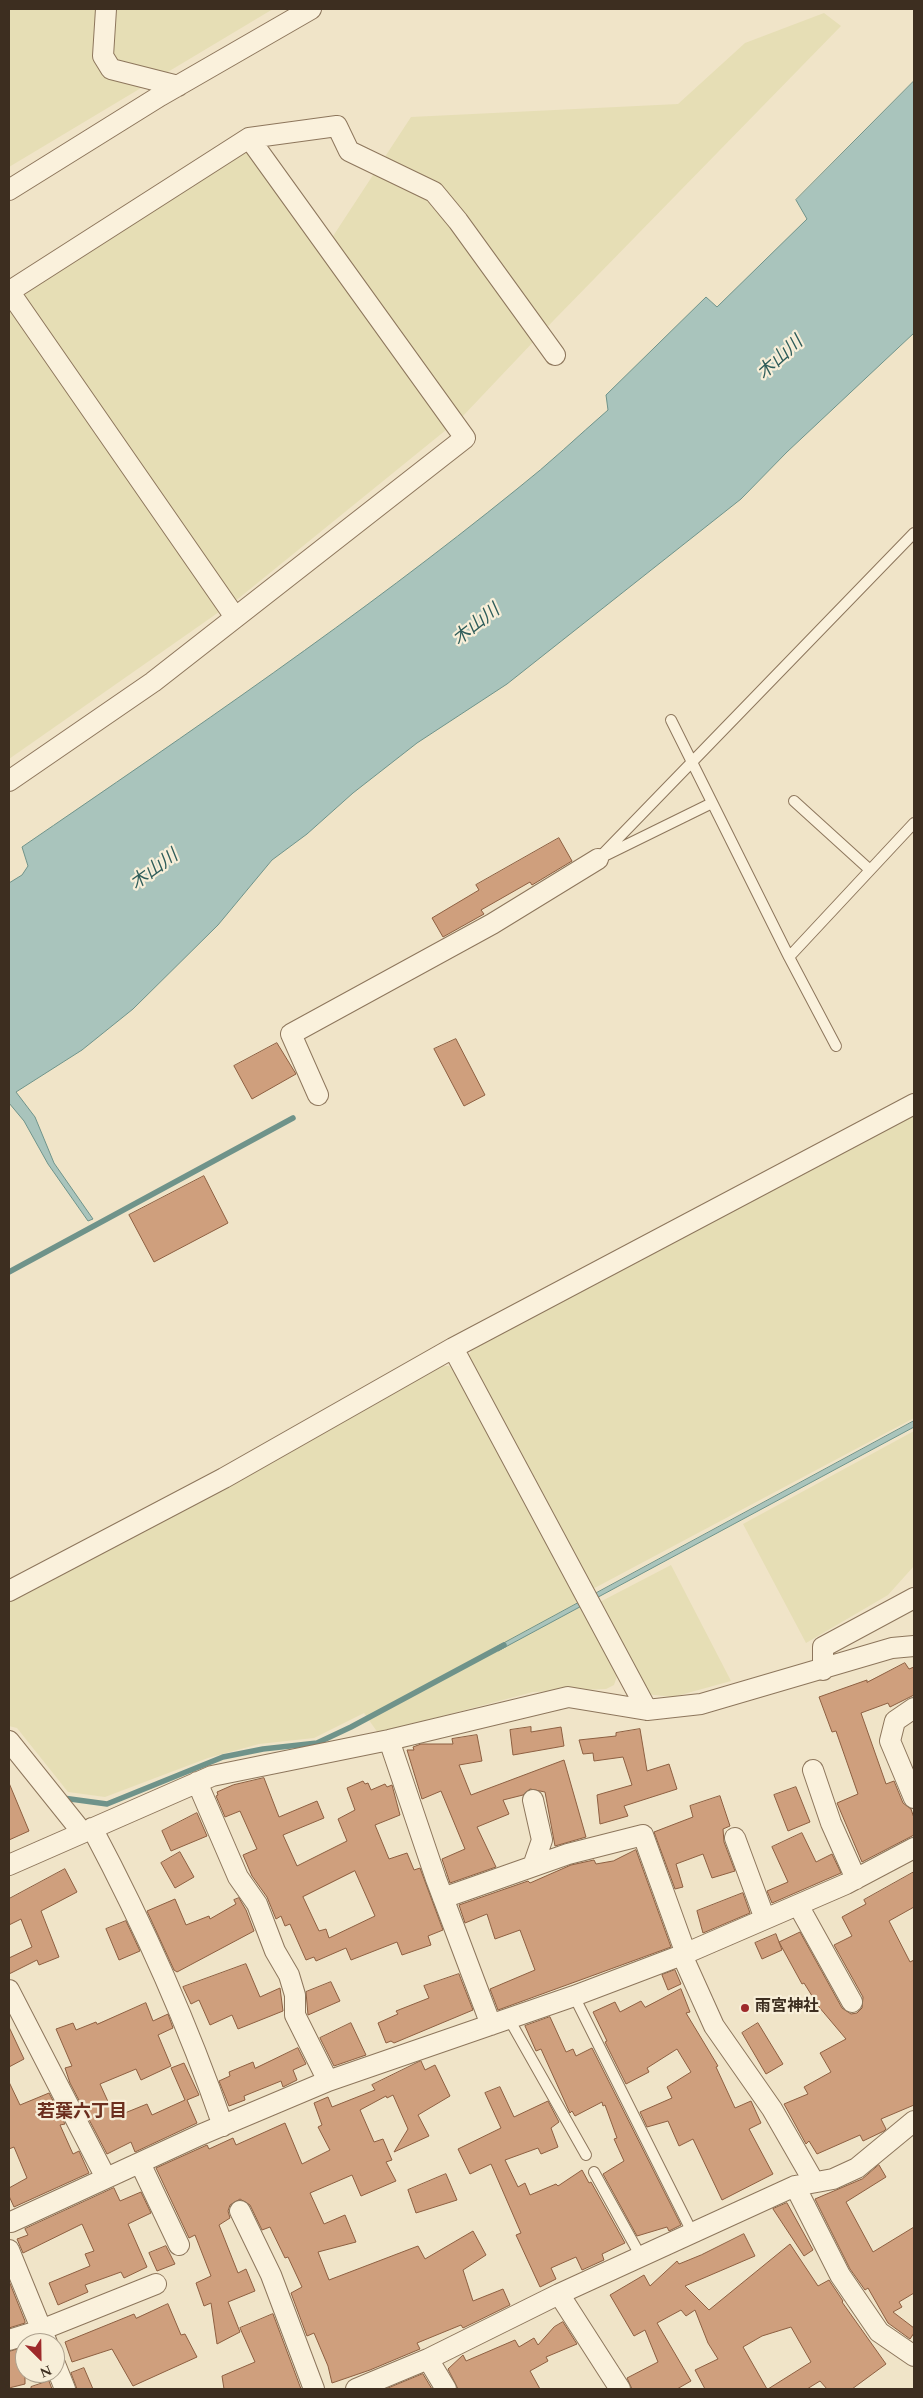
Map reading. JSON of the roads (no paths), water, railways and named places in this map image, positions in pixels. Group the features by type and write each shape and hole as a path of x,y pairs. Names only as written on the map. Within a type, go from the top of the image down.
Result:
{"street":[{"path":"106,9 103,56 111,69 178,86"},
{"path":"9,190 178,86 311,9"},
{"path":"235,617 9,290 249,138 336,126 349,150 434,192 458,221 555,355"},
{"path":"13,771 153,682 465,438 249,138"},
{"path":"318,1095 291,1034 492,924 598,860"},
{"path":"9,1590 224,1478 453,1348 914,1104"},
{"path":"453,1348 647,1710"},
{"path":"823,1670 823,1647 914,1598"},
{"path":"9,1865 212,1776 389,1740 568,1697 647,1710 701,1704 779,1680 823,1670 892,1648 914,1646"},
{"path":"914,1708 895,1721 890,1741 914,1798"},
{"path":"389,1740 443,1898 500,2022"},
{"path":"9,1741 87,1830 128,1895 188,2030 223,2126"},
{"path":"813,1770 831,1823 856,1879"},
{"path":"197,1782 238,1877 257,1904 275,1951 289,1975 294,1995 295,2014 328,2081"},
{"path":"533,1800 542,1840 533,1866"},
{"path":"443,1898 568,1854 643,1835 684,1955 714,2026 772,2109 840,2275 880,2332 914,2356"},
{"path":"736,1838 765,1919"},
{"path":"10,2223 106,2178 328,2081 574,1996 684,1955 856,1879 914,1848"},
{"path":"798,1905 852,2002"},
{"path":"9,1990 106,2178"},
{"path":"356,2389 428,2359 558,2294 692,2232 804,2184 833,2179 856,2168 914,2121"},
{"path":"140,2163 179,2245"},
{"path":"240,2210 270,2275 314,2389"},
{"path":"9,2250 43,2333"},
{"path":"50,2333 156,2284"},
{"path":"558,2294 620,2389"},
{"path":"428,2359 446,2389"}],"lane":[{"path":"598,860 914,533"},
{"path":"671,720 789,957 836,1046"},
{"path":"794,801 870,870"},
{"path":"598,860 712,803"},
{"path":"789,957 914,823"},
{"path":"574,1996 692,2232"},
{"path":"500,2022 586,2155"},
{"path":"594,2172 640,2255"}],"water":[{"name":"木山川","path":"914,81 914,333 787,452 741,499 507,684 417,743 353,793 307,834 272,860 218,925 133,1009 82,1050 16,1092 35,1117 54,1163 93,1219 88,1221 48,1164 24,1121 9,1103 9,883 22,875 28,866 22,847 211,717 397,583 540,470 608,410 606,395 706,297 717,307 807,219 796,200"},
{"path":"914,1421 914,1427 498,1651 497,1647"}],"waterway":[{"path":"9,1272 293,1118"},
{"path":"63,1798 107,1804 223,1757 263,1749 317,1743 351,1727 504,1645"}],"place":[{"name":"雨宮神社","path":"745,2008"}],"district":[{"name":"若葉六丁目","path":"82,2113"}]}
